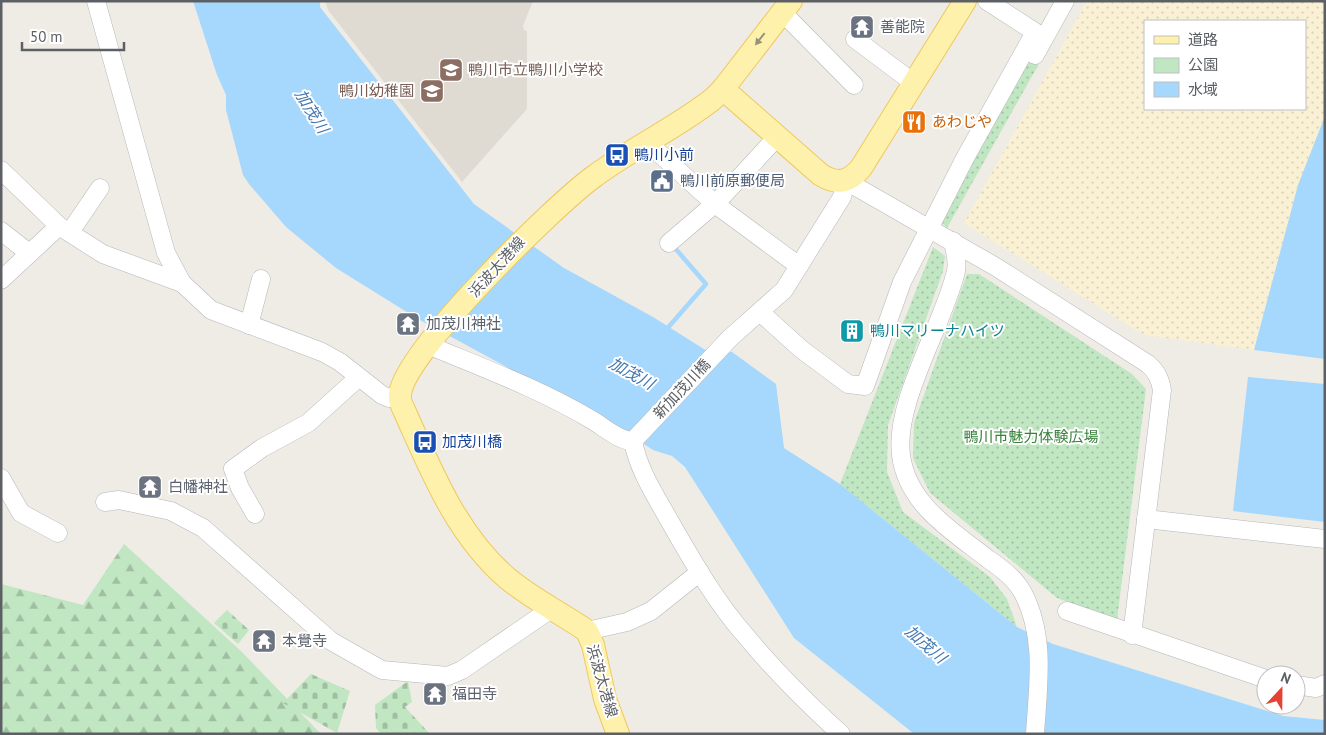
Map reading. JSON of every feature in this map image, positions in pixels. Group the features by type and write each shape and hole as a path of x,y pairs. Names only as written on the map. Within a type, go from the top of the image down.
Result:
{"main road":[{"path":"723,89 821,176 833,180 846,181 853,177 861,168 965,1"},
{"name":"浜波太港線","path":"618,734 605,699 593,645 587,632 550,609 508,578 478,548 450,510 404,410 400,395 408,373 430,341 526,235 594,176 702,108 723,89 786,7"}],"street":[{"path":"96,1 166,253 182,282 211,310 249,325 285,336 322,352 340,362 358,378 386,397 400,395"},
{"path":"987,1 1035,32 965,158 940,234 956,270 905,411 901,454 907,479 919,499 945,526 1007,573 1022,591 1037,632 1039,675 1034,734"},
{"path":"760,312 801,349 848,384 865,386 902,282 940,234 1013,93 1065,1"},
{"path":"786,7 854,85"},
{"path":"855,39 915,84"},
{"path":"669,243 715,204 777,137"},
{"path":"648,142 715,204 799,266"},
{"path":"1,170 65,229 103,254 182,282"},
{"path":"846,181 940,234 1148,364 1156,371 1161,380 1162,390 1132,635"},
{"name":"新加茂川橋","path":"634,440 730,338 784,290 842,197 846,181"},
{"path":"2,279 29,254 65,229 100,188"},
{"path":"1,232 29,254"},
{"path":"249,325 261,279"},
{"path":"430,341 572,408 621,438 634,440 638,458 651,488 700,572 744,635 818,713 841,734"},
{"path":"255,514 240,488 233,469 262,448 308,423 358,378"},
{"path":"1,478 21,513 58,533"},
{"path":"105,502 119,500 171,511 203,528 331,641 382,670 448,676 462,670 550,609"},
{"path":"1146,519 1325,539"},
{"path":"587,632 627,622 651,611 700,572"},
{"path":"1067,611 1132,635 1256,676"},
{"path":"1306,686 1316,688 1325,684"}],"shaded area":[{"name":"鴨川市立鴨川小学校","path":"325,1 533,1 523,26 524,30 527,31 527,109 462,182 328,10"}],"green space":[{"path":"1074,1 947,228 939,220 1038,35"},
{"path":"933,247 945,256 943,271 888,425 887,472 903,512 990,577 1007,599 1017,627 840,484"},
{"name":"鴨川市魅力体験広場","path":"967,274 979,274 1132,374 1146,389 1117,620 1057,598 930,493 913,458 914,423"},
{"path":"124,544 242,652 321,734 1,734 1,584 83,605"},
{"path":"227,610 249,630 238,644 214,623"},
{"path":"311,674 350,691 337,733 283,703"},
{"path":"408,681 412,702 405,707 430,734 381,734 376,728 375,705"}],"sand":[{"path":"1087,1 1325,1 1325,116 1298,185 1254,350 1144,335 964,223"}],"water":[{"name":"加茂川","path":"193,1 320,1 320,7 474,204 564,268 653,317 707,351 732,352 776,384 784,448 840,484 1017,627 1053,644 1256,708 1256,715 1280,715 1325,720 1325,734 913,733 794,638 685,467 672,456 653,450 623,430 418,319 336,268 286,227 243,175 226,110 226,95 217,75"},
{"path":"1325,116 1325,359 1254,350 1298,185"},
{"path":"1248,377 1325,384 1325,522 1233,511"}],"waterway":[{"path":"665,331 706,284 674,247"}],"place":[{"name":"善能院","path":"862,27"},
{"name":"鴨川市立鴨川小学校","path":"451,70"},
{"name":"鴨川幼稚園","path":"432,91"},
{"name":"あわじや","path":"914,122"},
{"name":"鴨川小前","path":"617,155"},
{"name":"鴨川前原郵便局","path":"662,181"},
{"name":"加茂川神社","path":"408,324"},
{"name":"鴨川マリーナハイツ","path":"852,331"},
{"name":"加茂川橋","path":"425,442"},
{"name":"白幡神社","path":"150,487"},
{"name":"本覺寺","path":"264,641"},
{"name":"福田寺","path":"435,694"}]}
